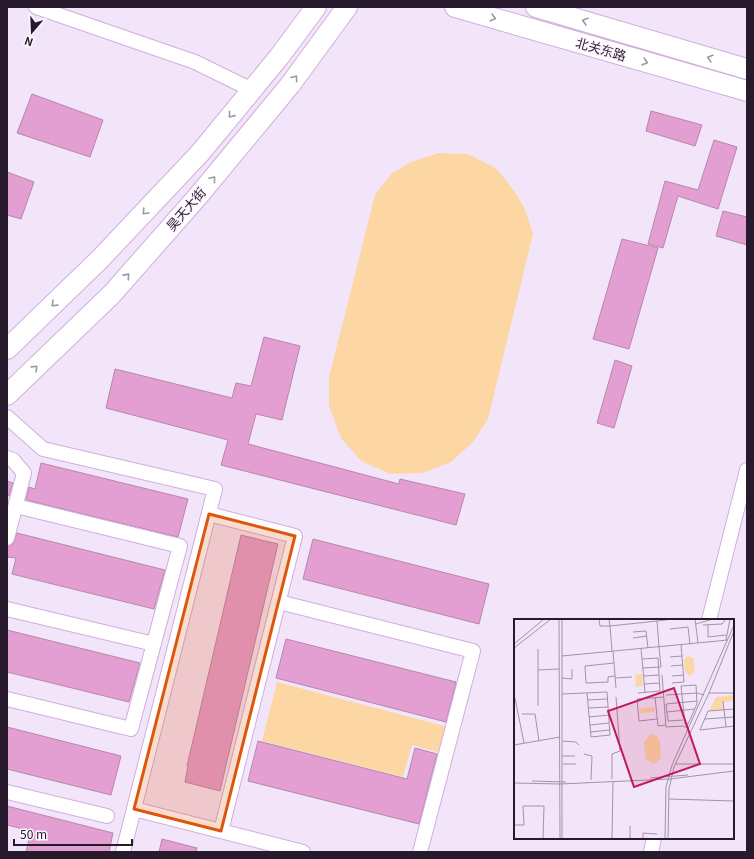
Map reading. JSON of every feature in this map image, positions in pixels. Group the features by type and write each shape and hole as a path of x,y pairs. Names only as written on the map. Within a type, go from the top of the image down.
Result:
{"main road":[{"name":"昊天大街","path":"7,349 100,259 200,153 279,57 316,7"},
{"name":"昊天大街","path":"7,395 112,294 199,195 290,85 347,7"},
{"name":"北关东路","path":"456,7 747,91"},
{"name":"北关东路","path":"536,7 747,69"}],"street":[{"path":"36,7 195,62 252,90"},
{"path":"7,416 42,449 215,489 124,852"},
{"path":"7,458 13,460 24,473 7,538"},
{"path":"709,619 747,470"},
{"path":"7,699 131,729 180,546 16,506"},
{"path":"209,514 295,536 221,831"},
{"path":"279,602 473,651 420,852"},
{"path":"7,609 154,644"},
{"path":"7,792 108,816"},
{"path":"134,809 303,852"},
{"path":"651,852 654,839"}],"highlighted area":[{"path":"209,514 295,536 221,831 134,809"}],"shaded area":[{"path":"439,153 468,154 497,169 515,192 525,209 533,234 488,419 473,442 451,462 422,473 390,474 361,461 341,438 329,406 329,377 375,195 391,174 411,162"},
{"path":"277,682 448,727 441,753 412,745 403,777 262,741"}],"building":[{"path":"32,94 103,120 90,157 17,133"},
{"path":"651,111 702,125 695,146 646,131"},
{"path":"714,140 737,147 718,209 678,196 663,248 648,244 665,181 698,190"},
{"path":"7,172 34,182 21,219 7,215"},
{"path":"723,211 747,217 747,245 716,236"},
{"path":"622,239 658,248 629,349 593,339"},
{"path":"264,337 300,346 282,420 256,414 248,444 399,484 400,479 465,494 456,525 221,465 228,440 106,408 115,369 232,398 236,383 251,386"},
{"path":"615,360 632,366 614,428 597,423"},
{"path":"41,463 188,499 178,537 26,500 29,487 35,489"},
{"path":"7,481 13,483 9,496 7,495"},
{"path":"17,533 165,570 154,609 12,574 16,558 7,557 7,546 13,544"},
{"path":"241,535 278,544 220,791 185,782 187,766"},
{"path":"313,539 489,584 479,624 303,579"},
{"path":"7,630 140,663 129,702 7,672"},
{"path":"286,639 456,682 446,722 276,678"},
{"path":"7,727 121,756 111,795 7,769"},
{"path":"258,741 407,779 415,748 437,754 419,824 248,781"},
{"path":"7,806 113,833 109,852 26,852 31,831 7,825"},
{"path":"162,839 197,848 196,852 159,852"}]}
